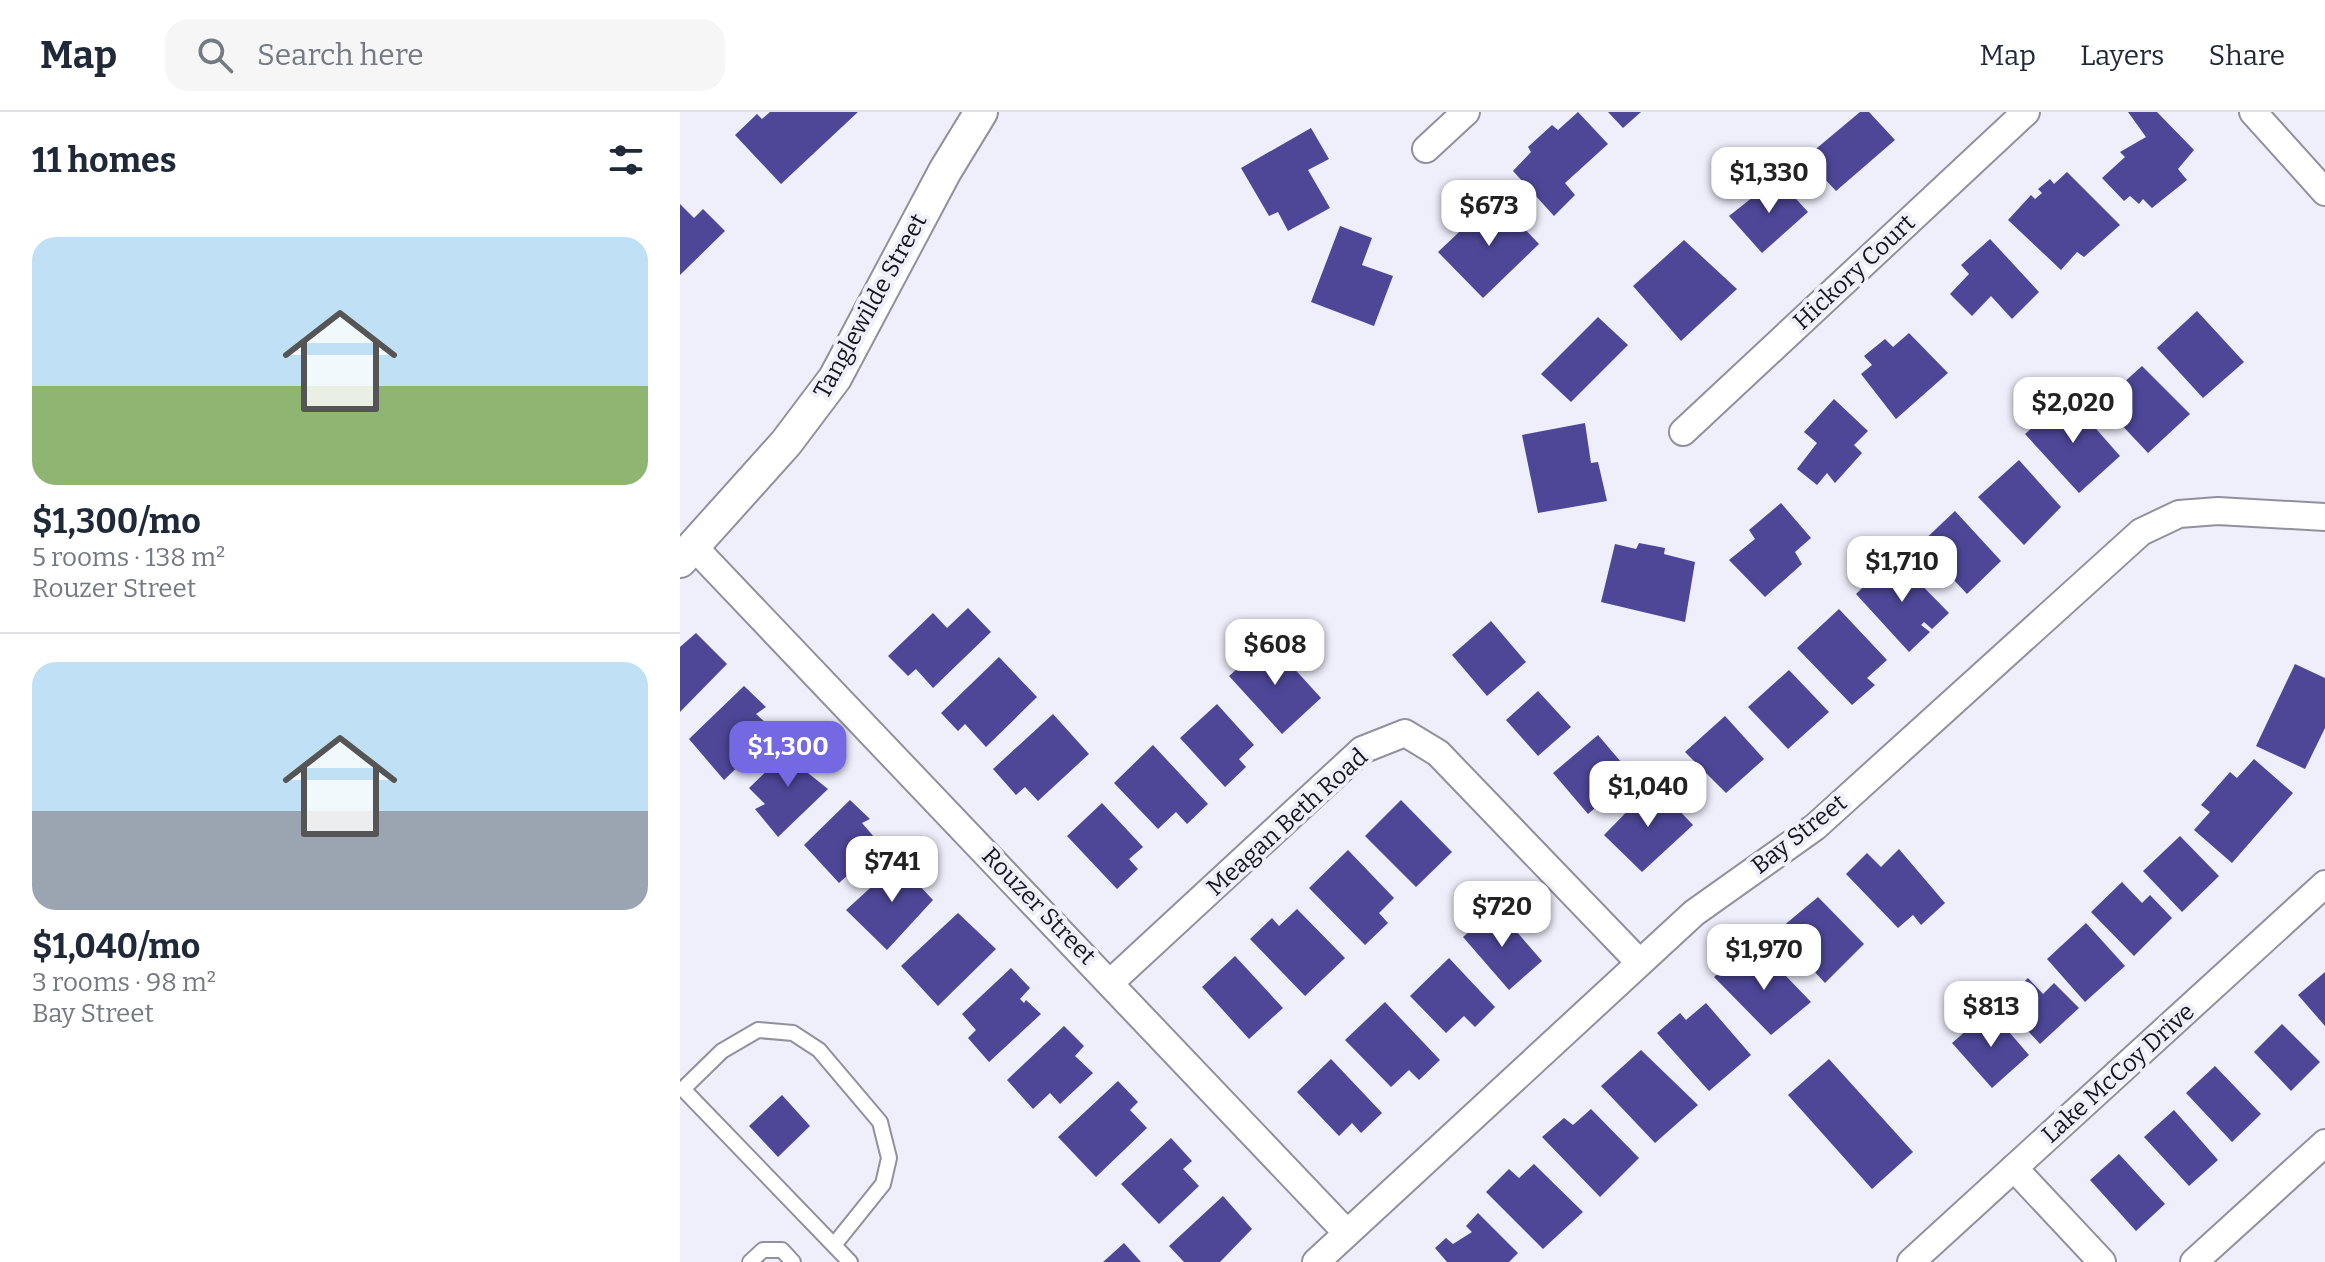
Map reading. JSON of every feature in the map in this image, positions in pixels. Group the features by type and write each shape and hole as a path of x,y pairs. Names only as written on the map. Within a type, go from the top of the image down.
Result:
{"street":[{"name":"Tanglewilde Street","path":"687,554 786,443 835,378 945,171 981,112"},
{"path":"1426,149 1466,112"},
{"name":"Hickory Court","path":"1683,432 2026,112"},
{"path":"2253,112 2325,192"},
{"name":"Bay Street","path":"1316,1262 1694,913 1815,827 2141,532 2179,514 2218,511 2325,517"},
{"name":"Rouzer Street","path":"687,554 1111,982 1347,1233"},
{"name":"Meagan Beth Road","path":"1111,982 1362,750 1405,733 1438,753 1639,962"},
{"name":"Lake McCoy Drive","path":"1911,1262 2325,884"},
{"path":"2194,1262 2325,1143"},
{"path":"2014,1168 2102,1262"}],"lane":[{"path":"834,1245 883,1184 889,1158 880,1122 819,1050 793,1033 758,1030 722,1051 681,1090 850,1262"},
{"path":"750,1262 763,1250 782,1250 793,1262"}],"building":[{"path":"770,112 858,112 781,184 735,135 757,114 762,119"},
{"path":"1578,112 1608,144 1565,183 1575,195 1554,216 1513,171 1531,152 1528,147 1552,125 1558,130"},
{"path":"1608,112 1641,112 1623,128"},
{"path":"1860,112 1869,112 1895,140 1836,191 1805,158"},
{"path":"2128,112 2157,112 2194,150 2178,169 2187,180 2152,208 2143,199 2139,204 2130,196 2124,201 2102,178 2125,157 2120,152 2146,137"},
{"path":"1311,128 1329,159 1308,170 1330,208 1288,231 1278,212 1269,216 1241,168"},
{"path":"2067,172 2120,225 2084,257 2077,252 2061,270 2008,220 2031,195 2035,199 2042,193 2038,189 2050,179 2054,184"},
{"path":"1777,178 1808,212 1762,253 1729,216"},
{"path":"1495,198 1539,244 1483,298 1438,252"},
{"path":"680,204 694,218 703,209 725,231 680,275"},
{"path":"1340,226 1372,238 1362,265 1393,276 1374,326 1311,302"},
{"path":"1990,239 2039,292 2012,319 1991,296 1972,316 1950,294 1969,274 1961,265"},
{"path":"1684,240 1737,289 1681,341 1633,286"},
{"path":"2197,311 2244,362 2203,398 2157,348"},
{"path":"1598,317 1628,345 1571,402 1541,374"},
{"path":"1909,333 1948,373 1896,419 1861,374 1872,365 1864,356 1885,339 1893,347"},
{"path":"2142,366 2190,414 2148,453 2101,403"},
{"path":"2068,397 2120,456 2079,493 2025,434"},
{"path":"1834,399 1868,431 1854,445 1862,453 1835,483 1827,473 1817,485 1797,469 1817,443 1804,432"},
{"path":"1585,423 1591,463 1598,462 1607,501 1538,513 1522,435"},
{"path":"2019,460 2061,507 2024,545 1978,497"},
{"path":"1781,503 1811,538 1795,552 1802,564 1765,597 1729,560 1755,539 1749,530"},
{"path":"1955,511 2001,561 1967,594 1920,544"},
{"path":"1639,543 1665,548 1664,554 1695,562 1685,622 1601,602 1615,544 1636,549"},
{"path":"1894,557 1949,613 1932,629 1924,622 1921,625 1930,632 1909,652 1856,594"},
{"path":"968,608 991,632 933,688 916,669 908,676 888,656 933,613 947,628"},
{"path":"1839,609 1887,660 1867,678 1875,685 1852,705 1797,648"},
{"path":"1491,621 1526,662 1487,696 1452,655"},
{"path":"696,633 727,664 680,712 680,647"},
{"path":"1269,641 1321,698 1282,734 1229,676"},
{"path":"999,657 1037,697 986,747 965,724 958,731 941,713"},
{"path":"2295,664 2325,678 2325,728 2305,769 2256,746"},
{"path":"1789,670 1829,712 1788,749 1748,707"},
{"path":"744,686 766,707 756,714 775,731 724,780 689,739"},
{"path":"1538,691 1571,727 1538,756 1506,720"},
{"path":"1217,704 1254,745 1239,759 1246,767 1225,787 1180,738"},
{"path":"1053,714 1089,754 1038,801 1025,787 1016,795 993,769"},
{"path":"1725,716 1764,759 1726,793 1685,752"},
{"path":"1598,735 1633,776 1588,814 1553,773"},
{"path":"797,742 818,763 808,773 828,789 778,837 755,809 765,804 749,788"},
{"path":"1153,745 1208,804 1187,824 1176,812 1158,829 1114,783"},
{"path":"2254,759 2293,793 2232,863 2194,830 2210,812 2201,805 2230,772 2237,778"},
{"path":"1654,784 1693,825 1642,872 1604,835"},
{"path":"850,800 870,819 862,823 881,845 839,883 804,845"},
{"path":"1401,800 1452,852 1416,887 1365,836"},
{"path":"1102,803 1143,847 1129,859 1138,869 1117,889 1067,836"},
{"path":"2180,836 2219,876 2182,912 2143,871"},
{"path":"1899,849 1945,903 1921,925 1913,915 1898,928 1846,874 1867,853 1881,867"},
{"path":"1348,850 1394,898 1379,913 1388,923 1365,945 1309,888"},
{"path":"904,857 923,876 917,883 933,900 887,950 846,910"},
{"path":"2122,882 2142,903 2150,895 2172,918 2134,956 2091,912"},
{"path":"1818,897 1864,944 1825,983 1777,931"},
{"path":"1496,908 1542,961 1509,990 1463,937"},
{"path":"1297,909 1345,958 1305,996 1250,939 1272,918 1279,926"},
{"path":"958,913 996,949 938,1006 901,966"},
{"path":"2086,923 2125,966 2085,1002 2047,959"},
{"path":"1762,951 1811,1002 1771,1035 1714,977 1729,964 1739,971"},
{"path":"1235,956 1283,1008 1249,1039 1202,987"},
{"path":"1449,958 1495,1007 1475,1027 1464,1016 1446,1033 1410,996"},
{"path":"1011,968 1030,988 1020,999 1024,1003 1026,1000 1041,1014 989,1062 968,1038 976,1030 962,1014"},
{"path":"2325,972 2325,1026 2298,995"},
{"path":"2028,978 2043,994 2054,983 2079,1008 2040,1044 2002,1003"},
{"path":"1385,1002 1440,1060 1419,1080 1409,1070 1391,1087 1345,1040"},
{"path":"1706,1003 1751,1055 1709,1091 1657,1033 1680,1013 1686,1020"},
{"path":"1990,1010 2029,1055 1992,1088 1952,1043"},
{"path":"2282,1024 2320,1062 2291,1091 2254,1052"},
{"path":"1064,1026 1084,1046 1075,1056 1093,1073 1060,1104 1050,1093 1033,1109 1007,1080"},
{"path":"1641,1050 1698,1105 1655,1143 1601,1086"},
{"path":"1331,1059 1382,1113 1361,1133 1352,1123 1339,1136 1297,1092"},
{"path":"1829,1059 1913,1152 1872,1189 1788,1095"},
{"path":"2215,1066 2261,1114 2232,1142 2186,1093"},
{"path":"1118,1081 1138,1102 1130,1110 1147,1128 1096,1177 1058,1137"},
{"path":"782,1095 810,1126 778,1157 749,1126"},
{"path":"1591,1109 1639,1158 1600,1197 1542,1137 1564,1118 1573,1125"},
{"path":"2174,1110 2218,1160 2189,1186 2144,1137"},
{"path":"1171,1138 1192,1161 1183,1169 1199,1186 1159,1224 1121,1184"},
{"path":"2119,1154 2165,1204 2136,1231 2090,1180"},
{"path":"1534,1164 1583,1212 1543,1249 1486,1192 1509,1169 1519,1178"},
{"path":"1223,1196 1252,1229 1220,1262 1184,1262 1169,1246"},
{"path":"1478,1213 1518,1253 1509,1262 1447,1262 1435,1248 1446,1238 1453,1244 1472,1232 1466,1226"},
{"path":"1124,1243 1141,1262 1103,1262"}]}
